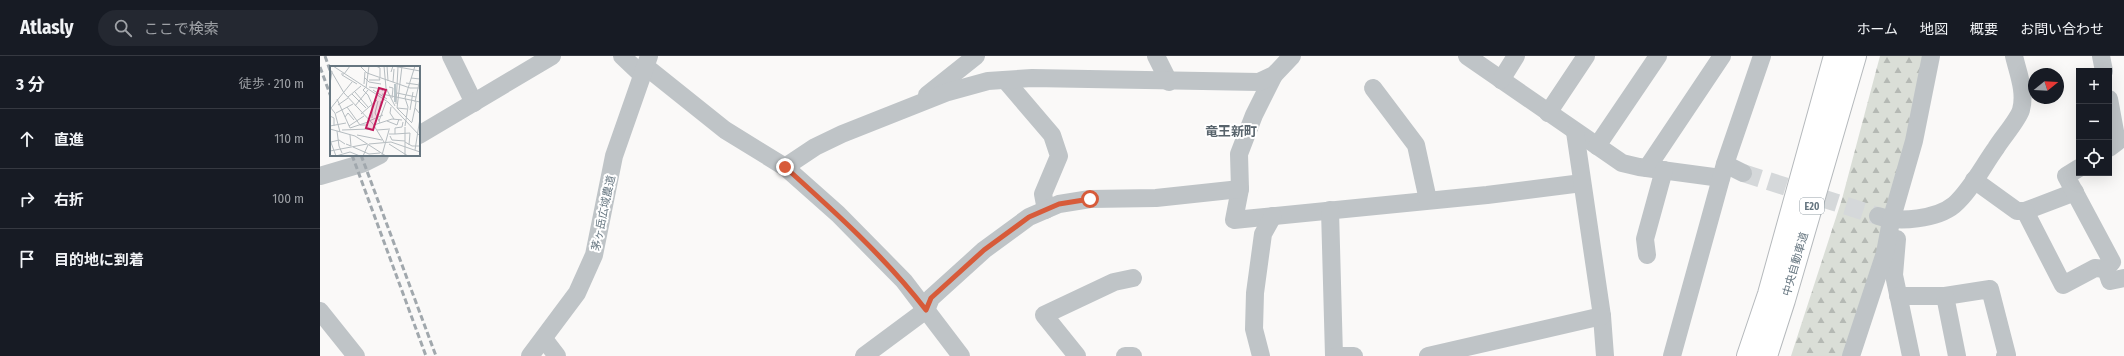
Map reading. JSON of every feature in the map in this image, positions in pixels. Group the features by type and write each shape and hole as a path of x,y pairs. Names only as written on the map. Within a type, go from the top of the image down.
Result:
{"highway":[{"name":"中央自動車道","path":"1748,356 1769,294 1835,56"},
{"name":"中央自動車道","path":"1766,356 1808,219 1855,56"}],"street":[{"path":"451,56 474,103"},
{"path":"420,134 552,56"},
{"path":"622,56 645,66 725,130 785,167 838,214 904,281 961,356"},
{"path":"915,104 956,70 976,56"},
{"path":"1156,56 1169,82"},
{"path":"1292,56 1274,75 1254,115 1239,154 1240,189 1234,220 1582,183"},
{"path":"1467,56 1622,163 1656,169 1743,173"},
{"path":"1501,80 1516,56"},
{"path":"1548,113 1586,56"},
{"path":"1597,146 1658,56"},
{"path":"1647,255 1645,239 1656,169 1722,56"},
{"path":"1672,356 1723,171 1762,56"},
{"path":"1852,356 1886,253 1889,219 1914,141 1931,56"},
{"path":"1889,219 1913,219 1944,211 1954,205 1974,180 2021,111 2022,92 2014,56"},
{"path":"2101,56 2103,68"},
{"name":"茅ヶ岳広域農道","path":"530,356 577,293 594,255 614,156 645,66"},
{"path":"785,167 815,147 915,104 988,81 1032,78 1169,82 1259,82 1274,75"},
{"path":"1005,80 1052,135 1059,156 1043,194 1046,210"},
{"path":"1373,88 1416,145 1428,200"},
{"path":"2111,104 2119,124 2118,142 2112,146"},
{"path":"1575,132 1602,316 1605,356"},
{"path":"320,176 364,163 378,156"},
{"path":"2076,170 2066,176 2112,262 2106,269"},
{"path":"1974,180 2017,211 2025,211 2075,192"},
{"path":"864,356 926,310 931,298 984,250 1029,217 1059,204 1090,199 1156,198 1240,189"},
{"path":"1330,210 1334,356"},
{"path":"2025,211 2063,285 2095,268 2106,269"},
{"path":"1261,356 1254,329 1255,293 1263,234 1273,216"},
{"path":"1889,219 1894,275 1911,356"},
{"path":"2106,269 2110,281 2124,278"},
{"path":"1077,356 1044,315 1114,282 1133,278"},
{"path":"1898,296 1945,296 1990,289 2007,355 2005,356"},
{"path":"1945,296 1957,356"},
{"path":"320,310 356,356"},
{"path":"1428,356 1602,316"},
{"path":"544,339 557,356"},
{"path":"1125,356 1133,356"},
{"path":"1337,356 1354,356"}],"green space":[{"path":"1880,56 1925,56 1900,182 1846,356 1791,356 1842,199"}],"tunnel":[{"path":"1743,173 1878,216"}],"railway":[{"path":"325,56 330,70"},
{"path":"320,67 330,94"},
{"path":"352,156 426,356"},
{"path":"361,156 436,356"}],"district":[{"name":"竜王新町","path":"1231,131"}],"route":[{"path":"785,167 838,214 904,281 926,310 931,298 984,250 1029,217 1059,204 1090,199"}]}
